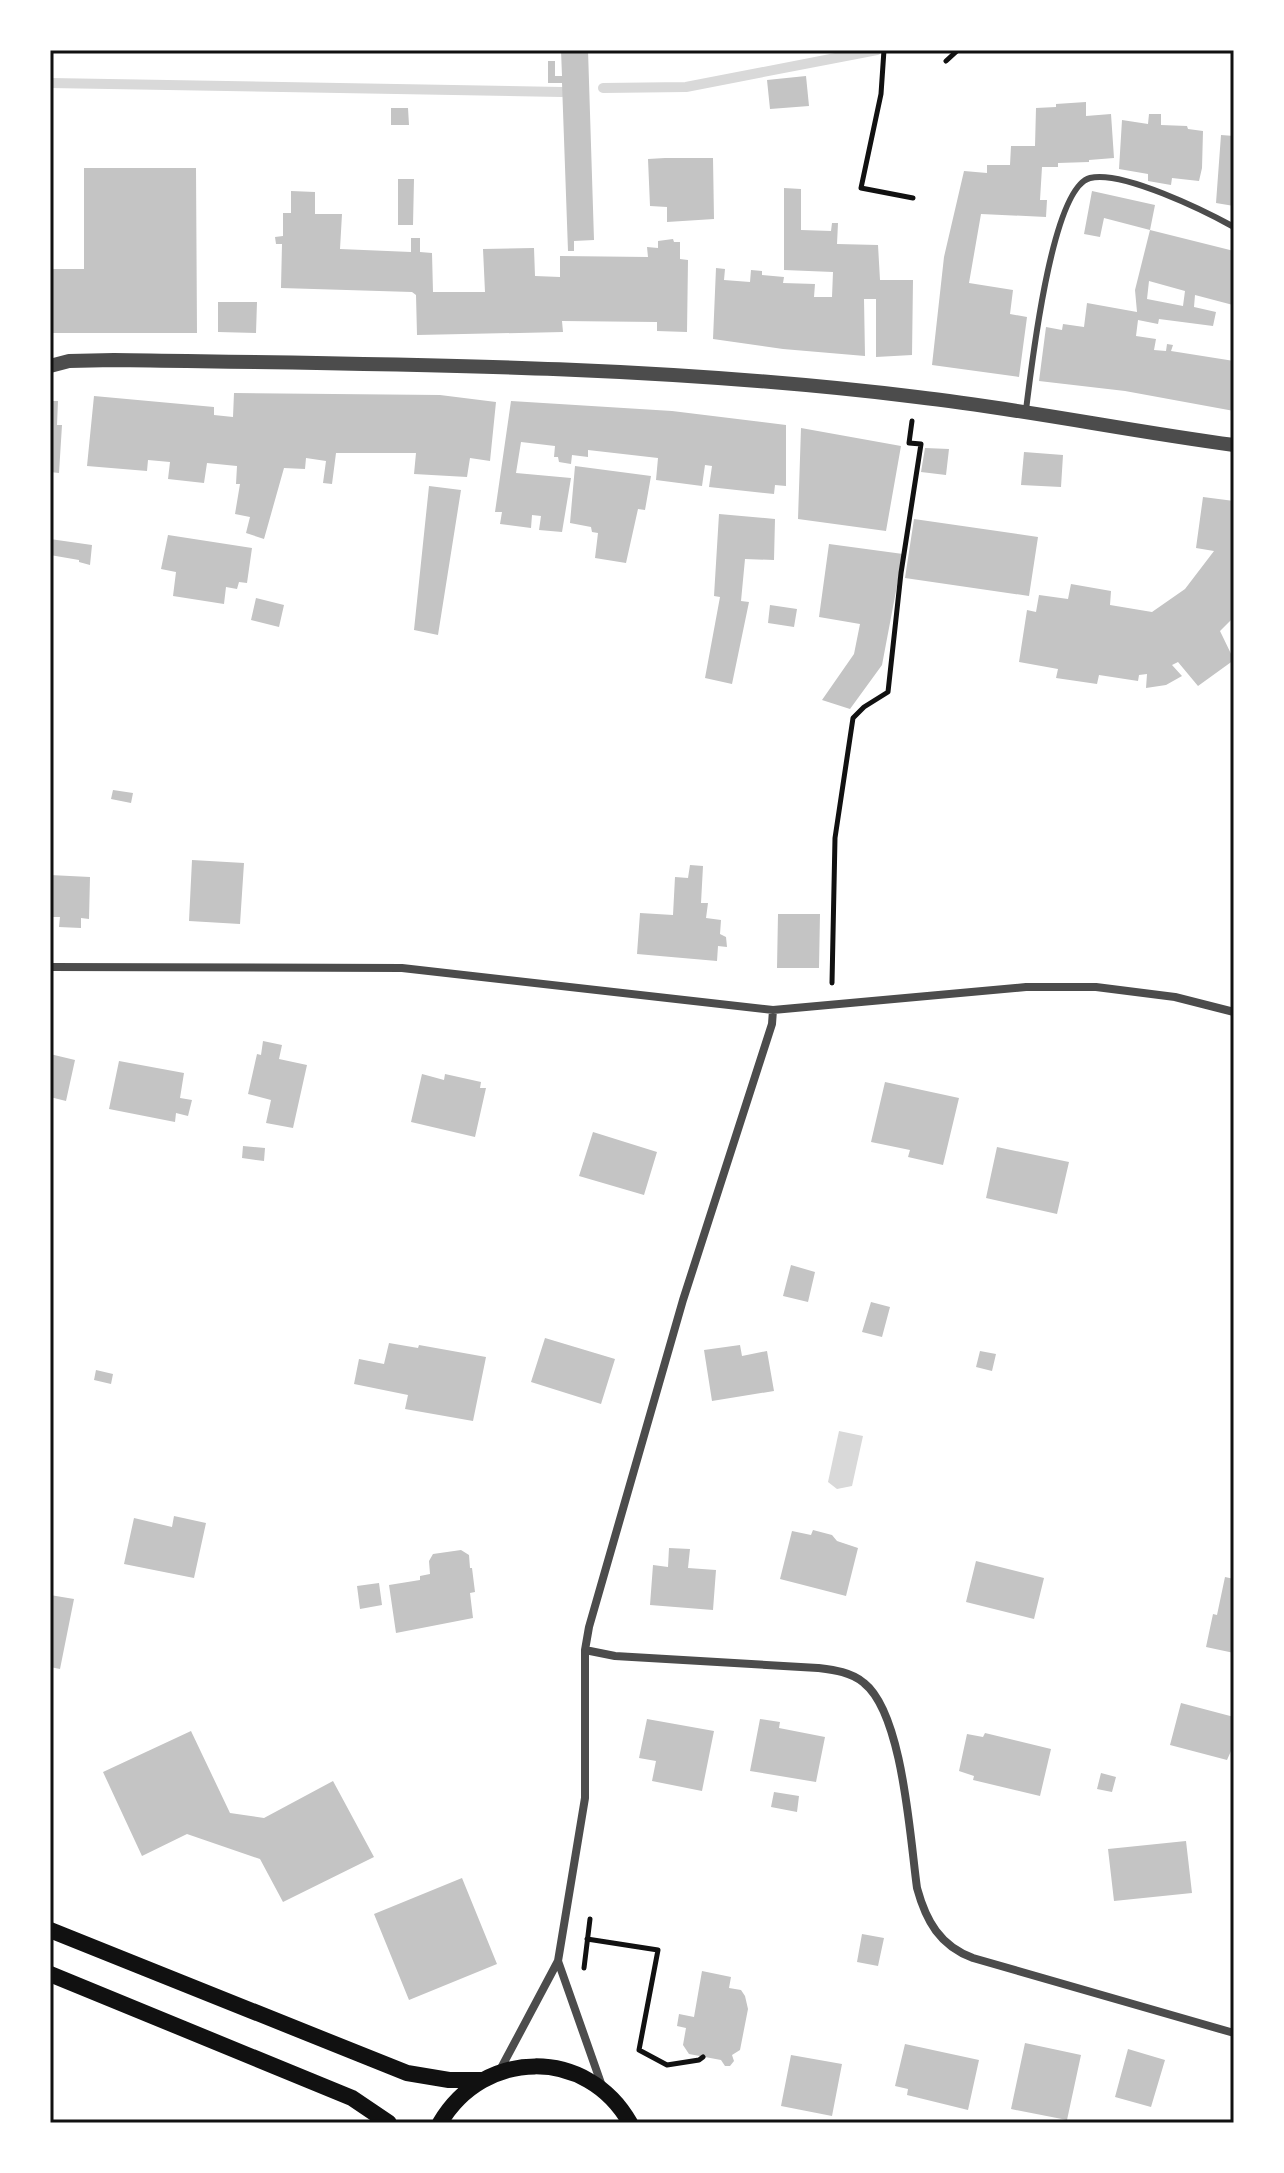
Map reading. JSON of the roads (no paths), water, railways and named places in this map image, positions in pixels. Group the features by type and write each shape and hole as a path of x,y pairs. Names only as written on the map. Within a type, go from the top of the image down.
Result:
{"main road":[{"path":"50,1930 407,2073 449,2080 481,2080"},
{"path":"50,1974 352,2098 389,2123"},
{"path":"440,2123 462,2094 481,2080 499,2072 535,2066 554,2068 588,2080 622,2109 630,2123"}],"street":[{"path":"50,366 69,361 114,360 633,371 916,396 1234,445"},
{"path":"50,967 402,968 773,1010 1026,987 1096,987 1175,997 1234,1012"},
{"path":"499,2072 558,1961 585,1798 585,1650 598,1590 674,1330 772,1024 773,1010"},
{"path":"585,1650 615,1656 818,1668 853,1676 875,1694 890,1723 898,1753 917,1888 932,1929 946,1944 973,1958 1234,2033"},
{"path":"558,1961 603,2090"}],"lane":[{"path":"1026,412 1038,321 1057,236 1070,195 1080,184 1089,178 1116,180 1195,206 1234,227"}],"waterway":[{"path":"603,88 686,87 877,50"},
{"path":"50,83 562,92"}]}
